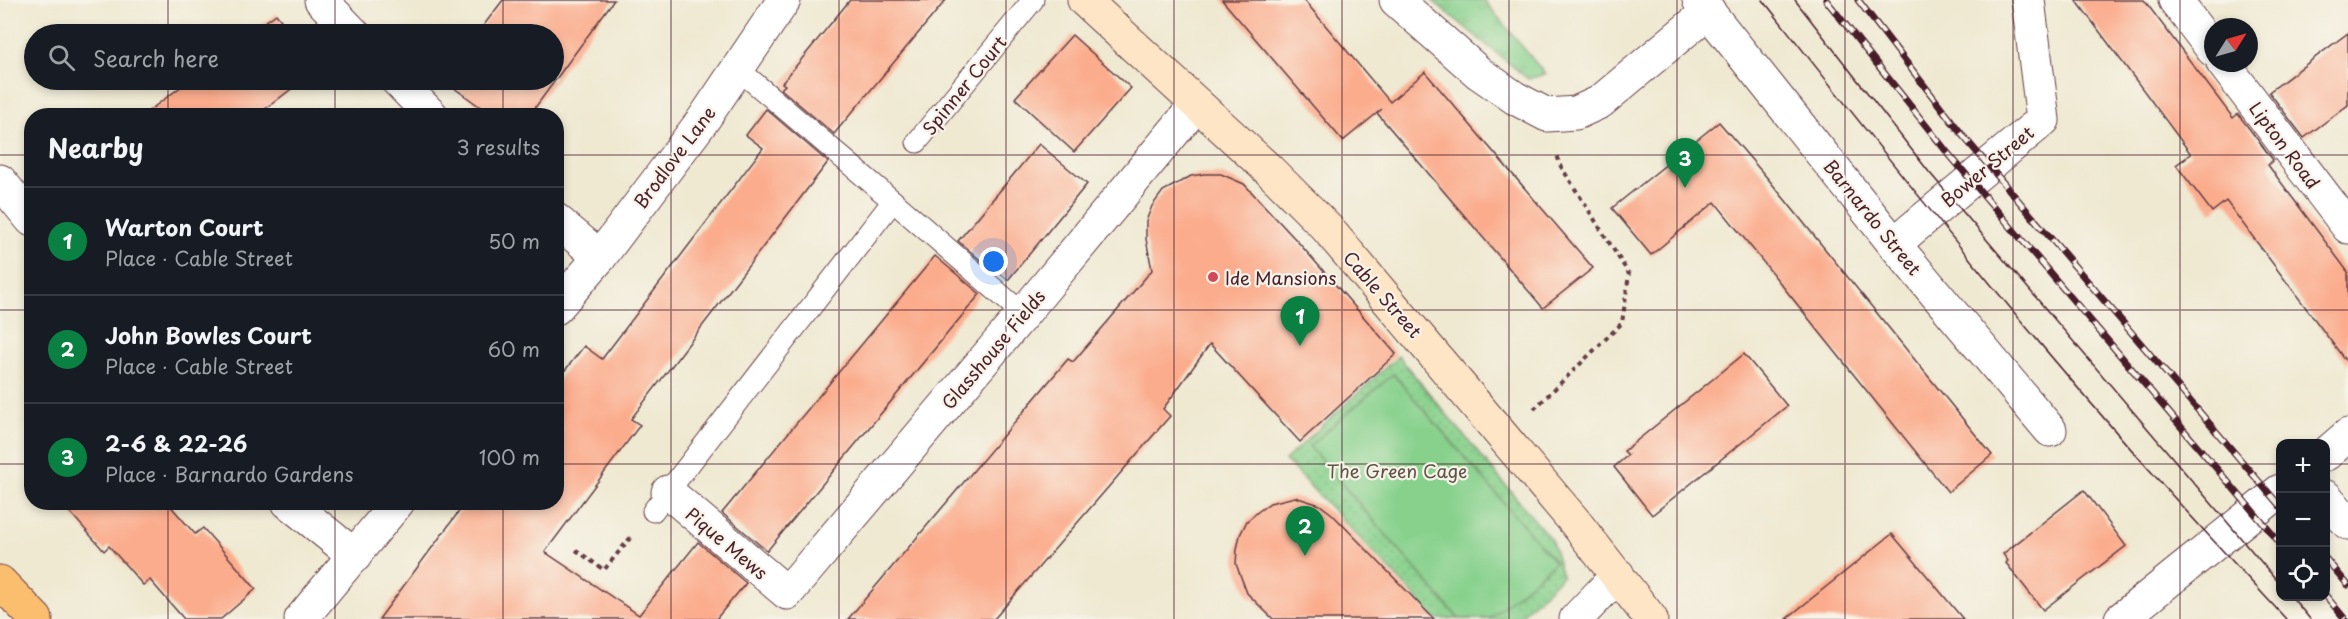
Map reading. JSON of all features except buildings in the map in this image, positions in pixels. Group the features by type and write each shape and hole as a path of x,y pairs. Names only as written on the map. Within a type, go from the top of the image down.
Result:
{"highway":[{"path":"0,582 36,619"}],"main road":[{"name":"Cable Street","path":"1084,0 1269,170 1326,227 1480,408 1618,575 1651,619"}],"street":[{"path":"321,0 344,24"},
{"name":"Brodlove Lane","path":"564,299 600,257 703,120 784,0"},
{"path":"1396,0 1479,72 1515,98 1547,115 1576,113 1600,102 1704,6"},
{"name":"Bower Street","path":"1894,244 2043,120 2028,0"},
{"path":"2175,0 2204,38"},
{"name":"Barnardo Street","path":"1704,6 1894,244 2050,430"},
{"name":"Lipton Road","path":"2230,72 2348,227"},
{"path":"407,90 424,108"},
{"name":"Glasshouse Fields","path":"787,593 1197,104"},
{"path":"0,181 24,210"},
{"path":"564,227 600,257"},
{"path":"2330,450 2348,435"},
{"path":"2121,619 2278,493"},
{"name":"Pique Mews","path":"660,502 787,593"},
{"path":"2330,503 2348,523"},
{"path":"298,510 355,556"},
{"path":"301,619 392,510"},
{"path":"1576,619 1618,575"}],"lane":[{"name":"Spinner Court","path":"917,142 1033,0"},
{"path":"738,69 1023,314"},
{"path":"660,502 893,201"}],"path":[{"path":"1526,416 1622,323 1629,274 1560,165 1547,115"},
{"path":"576,550 604,570 660,502"}],"green space":[{"path":"1432,0 1484,0 1545,74 1528,79"},
{"name":"The Green Cage","path":"1398,356 1552,541 1562,576 1517,619 1437,619 1285,460"},
{"name":"The Green Cage","path":"1393,374 1555,562 1489,619 1459,619 1309,446"}],"tram line":[{"path":"1763,0 2053,359 2170,493 2286,619"},
{"path":"1795,0 1929,172 2276,579"},
{"path":"2295,601 2310,619"}],"railway":[{"path":"1826,0 1947,152 2276,538"},
{"path":"1858,0 1964,137 2276,501"},
{"path":"2330,564 2348,585"},
{"path":"2330,601 2345,619"}],"place":[{"name":"2-6 & 22-26","path":"1685,188"},
{"name":"Ide Mansions","path":"1213,277"},
{"name":"Warton Court","path":"1300,346"},
{"name":"John Bowles Court","path":"1305,556"}]}
